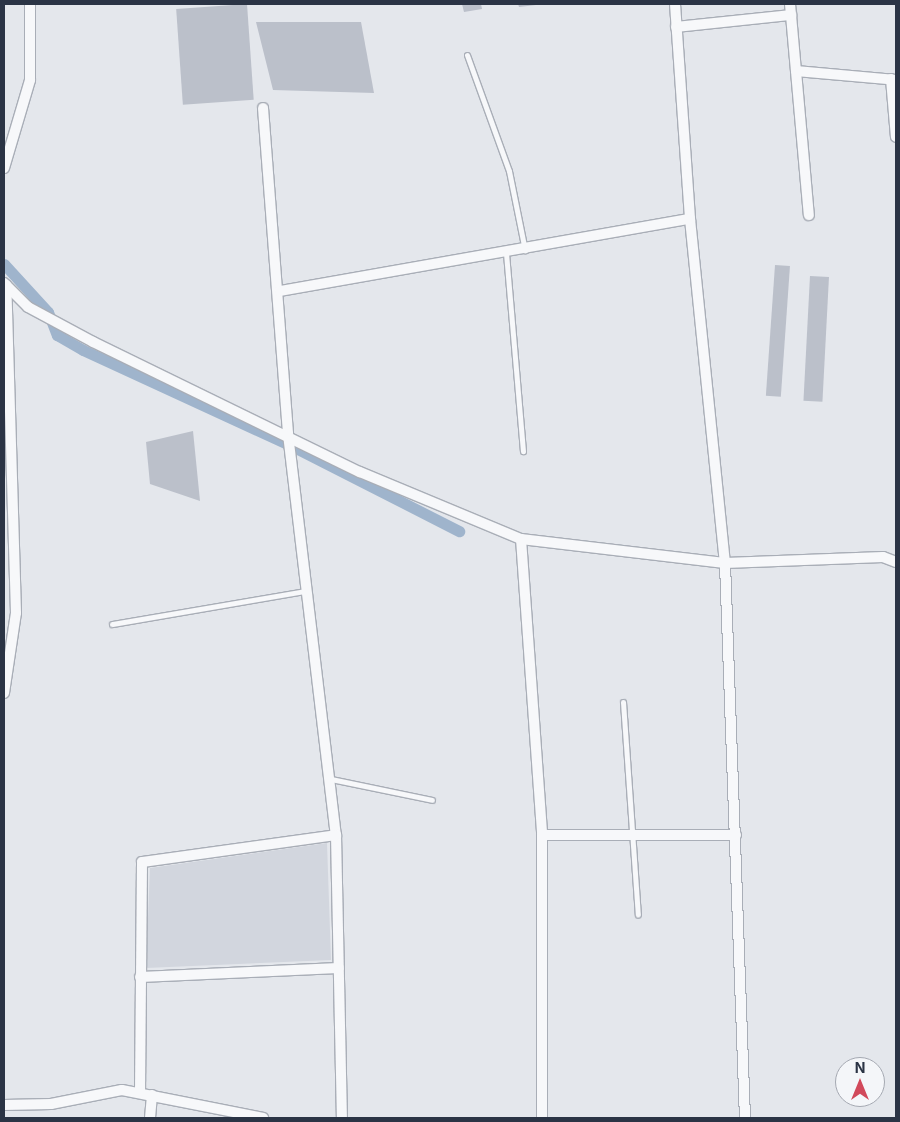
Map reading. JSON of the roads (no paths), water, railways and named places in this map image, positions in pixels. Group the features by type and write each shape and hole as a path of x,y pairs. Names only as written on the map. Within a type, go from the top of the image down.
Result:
{"street":[{"path":"4,168 30,80 30,4"},
{"path":"674,4 690,219 725,563 745,1118"},
{"path":"790,4 809,215"},
{"path":"676,27 791,15"},
{"path":"796,71 894,80 896,137"},
{"path":"263,108 280,290 288,434 331,779 336,835 342,1118"},
{"path":"280,290 525,250 690,219"},
{"path":"5,284 28,306 93,342 288,434 360,472 521,539 725,563 883,557 896,562"},
{"path":"4,693 16,613 5,284"},
{"path":"521,539 542,835 542,1118"},
{"path":"140,1092 142,862 336,835"},
{"path":"542,835 736,835"},
{"path":"140,977 339,968"},
{"path":"4,1104 51,1104 122,1090 140,1092 262,1118"},
{"path":"150,1118 152,1095"}],"lane":[{"path":"467,55 509,171 525,250"},
{"path":"506,253 523,451"},
{"path":"112,624 307,591"},
{"path":"622,702 638,914"},
{"path":"331,779 432,800"}],"waterway":[{"path":"4,264 48,312 57,335 83,350 290,445 459,531"}]}
